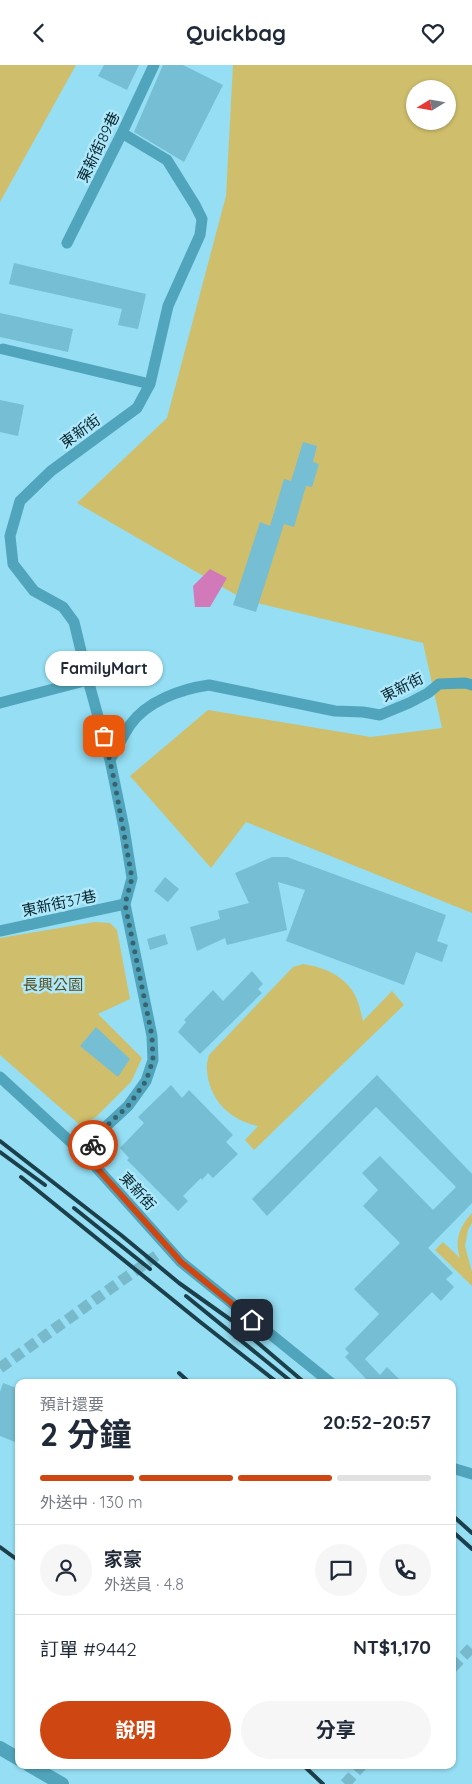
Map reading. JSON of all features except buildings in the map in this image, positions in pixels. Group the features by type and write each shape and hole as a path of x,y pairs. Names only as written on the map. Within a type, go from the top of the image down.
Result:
{"street":[{"name":"東新街89巷","path":"67,243 154,65"},
{"name":"東新街","path":"122,133 167,160 196,205 202,219 200,235 168,306 150,384 137,408 51,471 20,501 10,536 13,564 34,591 62,607 74,622 110,760 132,878 125,904 152,1036 153,1060 146,1081 128,1106 99,1133 87,1157 164,1250 326,1379"},
{"path":"3,349 150,384"},
{"path":"0,703 88,680"},
{"name":"東新街","path":"110,760 131,724 142,712 168,696 190,688 209,685 335,711 380,715 409,703 428,693 439,684 465,683 472,685"},
{"name":"東新街37巷","path":"0,931 125,904"},
{"path":"0,1077 87,1157"},
{"path":"456,1469 472,1474"},
{"path":"0,1747 15,1756"},
{"path":"36,1769 62,1784"}],"green space":[{"path":"0,65 76,65 0,202"},
{"path":"233,65 472,65 472,913 246,822 211,868 130,776 208,710 371,737 442,728 423,643 245,600 77,503 167,418 226,196"},
{"name":"長興公園","path":"95,922 110,923 117,930 130,999 98,1014 142,1058 131,1082 95,1118 80,1125 0,1055 0,938"},
{"path":"303,964 319,967 333,973 346,983 356,998 363,1021 392,991 404,1005 254,1150 245,1140 258,1126 230,1114 217,1099 209,1081 207,1066 209,1055 293,967"},
{"path":"472,1213 472,1223 468,1230 465,1246 472,1272 472,1286 435,1250 443,1242 460,1258 458,1251 459,1234 464,1223"}],"shaded area":[{"path":"210,569 227,578 210,607 195,607 193,586"}],"tunnel":[{"path":"0,1368 160,1253"},
{"path":"456,1664 472,1647"},
{"path":"345,1784 358,1769"}],"railway":[{"path":"0,1141 121,1235 179,1283 231,1320 300,1379"},
{"path":"0,1152 45,1185"},
{"path":"21,1177 273,1379"},
{"path":"74,1208 150,1269"},
{"path":"186,1296 288,1379"},
{"path":"179,1373 186,1379"},
{"path":"456,1519 472,1533"},
{"path":"456,1535 472,1549"},
{"path":"0,1547 15,1558"},
{"path":"307,1769 323,1784"}],"way so far":[{"path":"93,1145 99,1133 128,1106 146,1081 153,1060 152,1036 125,904 132,878 124,828 104,736"}],"place":[{"name":"FamilyMart","path":"104,736"}],"route":[{"path":"93,1145 87,1157 181,1262 252,1320"}]}
